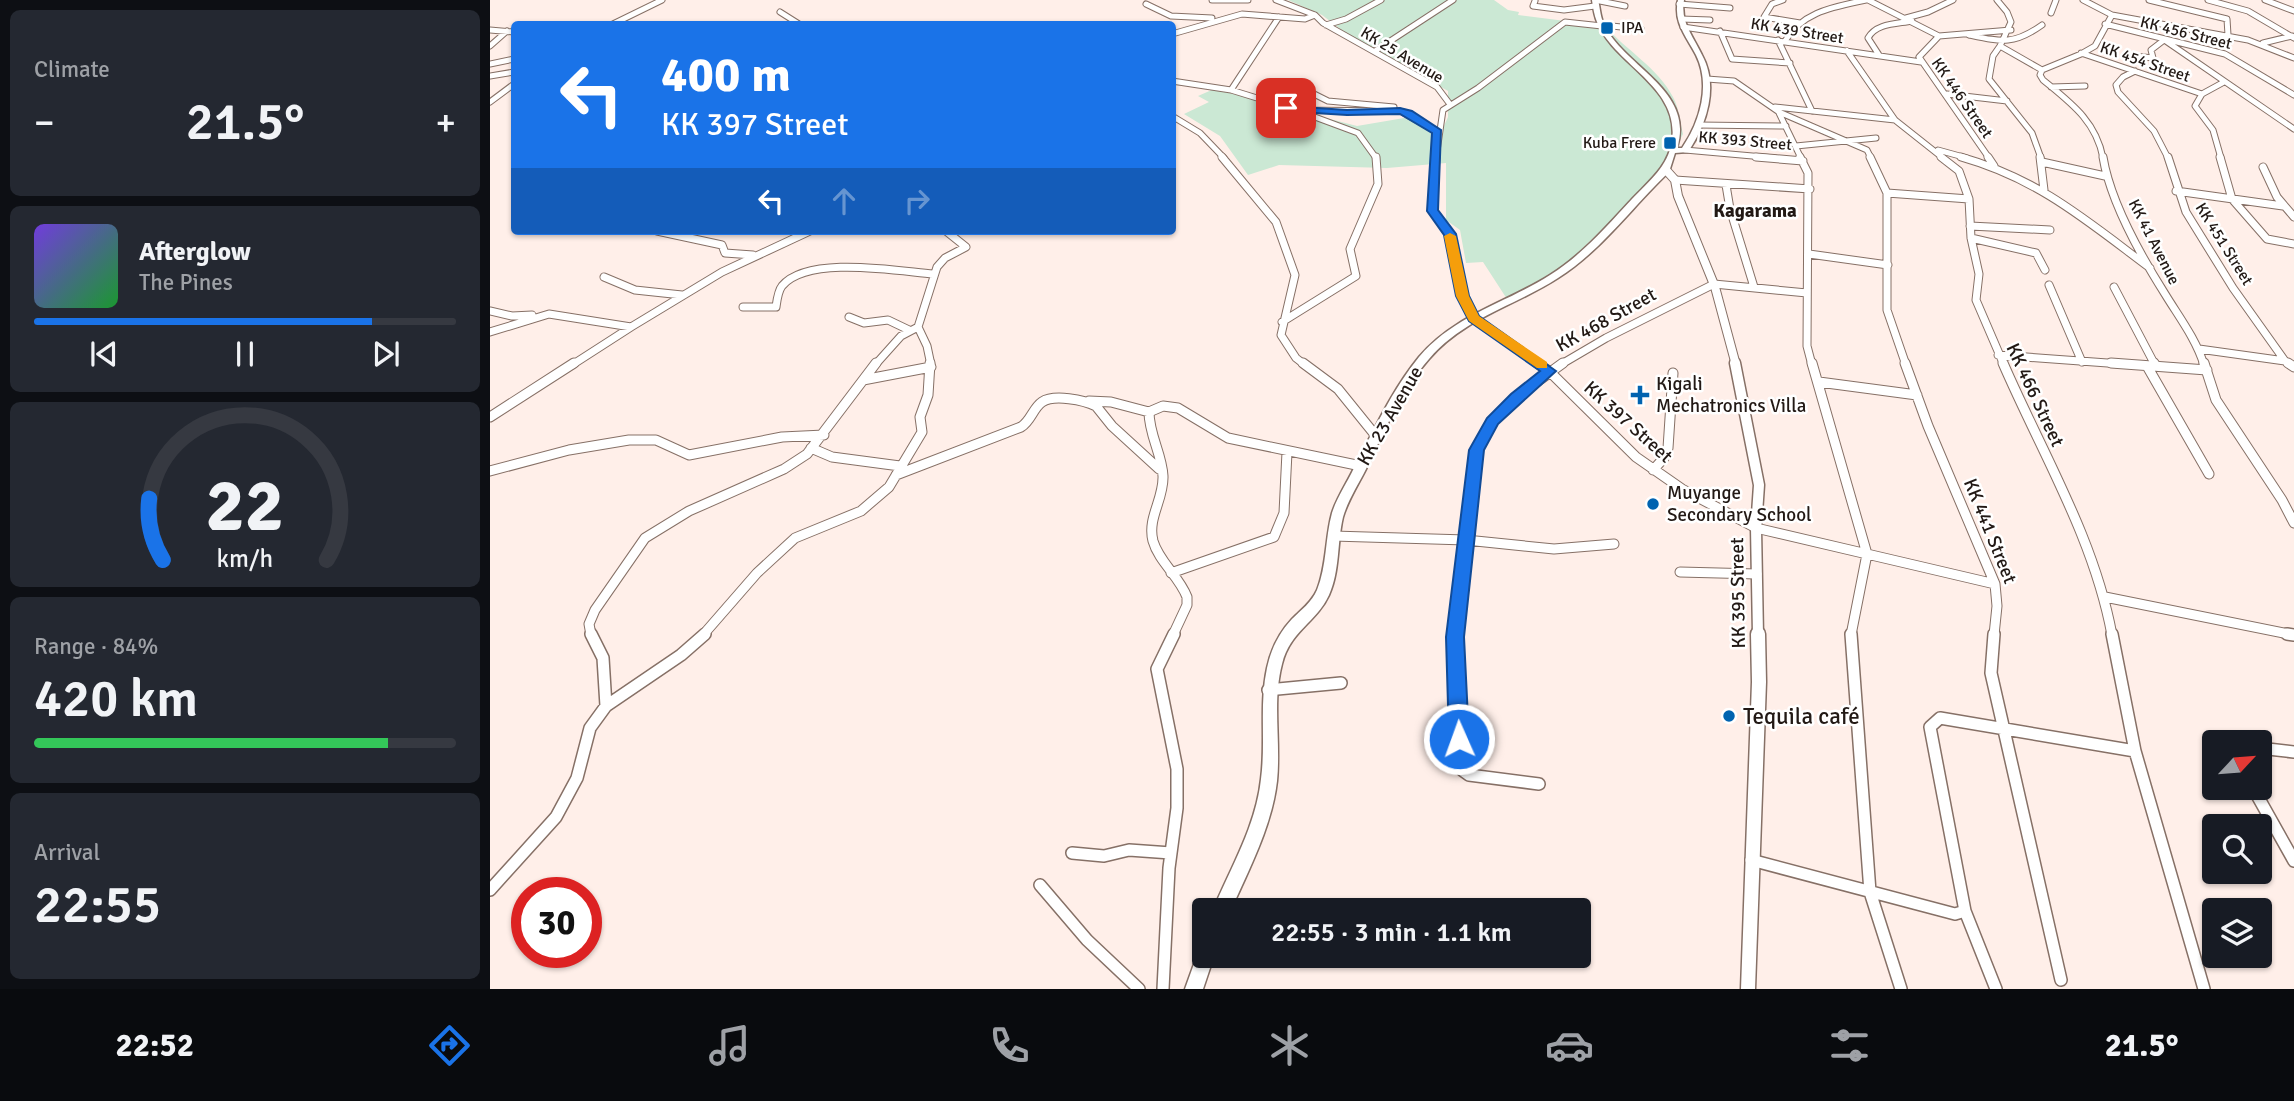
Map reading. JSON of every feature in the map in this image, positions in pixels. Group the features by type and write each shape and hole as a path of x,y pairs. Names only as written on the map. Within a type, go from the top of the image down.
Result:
{"main road":[{"path":"1595,2 1602,25 1613,42 1654,79 1663,93 1680,150"},
{"path":"1680,2 1682,23 1701,59 1707,79"},
{"name":"KK 23 Avenue","path":"1227,898 1256,830 1268,784 1272,742 1268,690 1279,649 1291,626 1316,603 1325,589 1338,512 1376,436 1418,366 1443,338 1542,284 1571,264 1666,170 1698,125 1704,106 1707,79"},
{"path":"1194,989 1201,968"}],"street":[{"path":"619,21 662,0"},
{"path":"1212,0 1248,0"},
{"path":"1276,0 1315,15 1326,25"},
{"name":"KK 25 Avenue","path":"1326,25 1346,19 1381,0"},
{"path":"1375,51 1453,0"},
{"path":"1783,0 1772,4 1764,18 1800,23"},
{"path":"1785,41 1789,32 1812,14 1867,0 1939,37"},
{"path":"1906,18 1928,12 1953,0"},
{"path":"1997,0 2010,16 2011,30 1993,55 1989,79 2032,133 2042,162 2044,190"},
{"path":"2051,13 2056,0"},
{"path":"2083,0 2112,15 2147,18 2263,43 2294,58"},
{"path":"2149,0 2227,19 2228,35"},
{"path":"2208,0 2248,11 2293,36"},
{"path":"2265,0 2294,11"},
{"path":"1535,1 1532,6 1542,8 1578,10 1595,2 1625,6"},
{"path":"1680,2 1730,8"},
{"path":"1146,4 1171,16 1228,17"},
{"path":"2189,10 2196,5"},
{"path":"780,12 794,21"},
{"path":"1176,33 1247,14 1305,19 1315,15"},
{"path":"1963,33 2001,44 2042,70 2081,54 2098,42 2112,15"},
{"path":"1231,90 1279,18"},
{"name":"KK 25 Avenue","path":"1338,32 1346,19"},
{"path":"1682,23 1710,20"},
{"path":"1879,55 1868,38 1869,34 1878,27 1912,21"},
{"path":"1474,319 1462,296 1450,234 1433,211 1440,115 1449,103 1478,88 1565,23 1641,29"},
{"name":"KK 439 Street","path":"1682,23 1847,51 1920,59"},
{"name":"KK 456 Street","path":"2105,24 2210,49 2237,59 2294,95"},
{"name":"KK 25 Avenue","path":"1326,25 1437,87 1449,103"},
{"path":"2001,44 2017,42 2042,25"},
{"path":"490,30 511,32"},
{"name":"KK 446 Street","path":"1994,166 1947,94 1920,59 1939,37 2011,30"},
{"path":"490,46 507,31"},
{"path":"1720,31 1732,59 1790,63"},
{"path":"2263,43 2293,36"},
{"path":"2134,56 2153,58 2151,50 2162,39 2294,129"},
{"path":"1778,40 1812,111"},
{"name":"KK 466 Street","path":"1847,51 1895,120 1959,171 1969,199 1971,238 1979,275 1976,300 1998,355 2067,497 2105,597 2135,751 2204,989"},
{"name":"KK 454 Street","path":"2081,54 2202,94"},
{"path":"490,64 511,60"},
{"name":"KK 41 Avenue","path":"2042,70 2040,75 2051,87 2086,114 2100,144 2105,176 2151,268 2199,349 2216,400 2282,500 2294,523"},
{"name":"KK 451 Street","path":"2135,71 2123,77 2116,85 2118,92 2154,129 2164,148 2176,191 2208,249 2285,361"},
{"path":"490,76 511,72"},
{"name":"KK 441 Street","path":"1707,79 1734,81 1776,109 1871,154 1887,193 1887,310 1917,395 1995,583 1999,608 1992,635 1991,673 2061,980"},
{"path":"1176,81 1231,90 1358,133 1376,157 1378,184 1350,249 1356,276 1282,322"},
{"path":"2224,82 2202,94 2196,106 2213,130 2219,147 2224,179 2232,199 2266,238 2294,244"},
{"path":"490,102 511,86"},
{"path":"2051,87 2085,86"},
{"path":"1306,90 1318,99 1331,103 1382,104 1408,113 1437,132"},
{"path":"1947,94 2007,100"},
{"path":"1776,109 1895,120"},
{"path":"1776,109 1808,173 1807,346 1867,554 1851,635 1870,892 1901,989"},
{"path":"1296,110 1394,110 1408,113"},
{"path":"1176,119 1214,145 1239,180 1268,209 1276,222 1295,275 1281,335 1296,358 1329,380 1376,436"},
{"path":"2282,121 2294,122"},
{"path":"1698,125 1786,126"},
{"path":"1796,146 1876,138"},
{"path":"1934,149 1994,166 2044,190 2151,268"},
{"name":"KK 393 Street","path":"1680,150 1802,161"},
{"path":"2042,162 2105,176"},
{"path":"2263,167 2283,206 2294,217"},
{"name":"KK 395 Street","path":"1666,170 1675,180 1678,197 1714,284 1733,351 1759,485 1756,528 1759,682 1748,989"},
{"path":"1675,180 1810,189"},
{"path":"1726,185 1730,209 1754,288"},
{"path":"2176,191 2283,206"},
{"path":"1887,193 1969,199"},
{"path":"1970,226 2050,230"},
{"path":"676,235 722,245 725,253 754,255"},
{"path":"490,416 682,295 754,255 801,235"},
{"path":"606,706 603,657 591,635 589,624 595,610 645,538 689,512 784,468 811,448 824,435 861,380 913,329 933,274 945,258 966,247 952,235"},
{"path":"1971,238 2036,253 2045,271"},
{"path":"1809,254 1888,265"},
{"path":"743,307 776,307 781,287 791,278 804,274 871,267 933,274"},
{"path":"604,277 635,290 682,295"},
{"path":"1714,284 1807,293"},
{"name":"KK 468 Street","path":"1539,784 1469,775 1462,770 1455,637 1476,450 1492,421 1516,397 1549,371 1606,338 1714,284"},
{"path":"2049,285 2082,362"},
{"path":"2115,287 2151,366 2209,474"},
{"path":"490,311 512,316 557,315 631,327"},
{"path":"490,332 540,316"},
{"path":"490,890 556,817 577,778 590,729 606,706 681,655 713,626 757,573 795,538 861,511 889,487 922,432 920,417 928,394 931,367 927,346 913,329 888,320 864,323 849,317"},
{"name":"KK 397 Street","path":"1474,319 1549,371 1572,396 1653,470 1682,489 1756,528 1995,583"},
{"path":"2199,349 2285,361 2294,368"},
{"path":"1998,355 2207,370"},
{"path":"861,380 931,367"},
{"path":"1653,470 1664,458 1668,448 1672,373"},
{"path":"1819,382 1917,395"},
{"path":"811,448 832,457 898,471 1021,427 1029,422 1040,403 1056,398 1111,402 1149,412 1163,406 1178,408 1228,438 1361,466"},
{"path":"1079,401 1096,406 1112,426 1163,472"},
{"path":"1149,412 1148,429 1163,472 1150,529 1154,546 1187,597 1187,606 1157,669 1177,769 1177,808 1171,853 1163,989"},
{"path":"490,471 589,446 617,442 662,440 682,454 689,455 782,437 824,435"},
{"path":"1171,573 1274,537 1284,513 1287,452"},
{"path":"1333,536 1466,540 1554,549 1614,544"},
{"path":"1680,572 1757,574"},
{"path":"2105,597 2294,635"},
{"path":"1268,690 1340,683"},
{"path":"1996,989 1965,911 1930,727 1940,719 2135,751"},
{"path":"2272,749 2294,752"},
{"path":"2260,800 2294,861"},
{"path":"1072,853 1104,856 1129,850 1171,853"},
{"path":"1751,860 1955,914 1965,911"},
{"path":"1040,885 1087,940 1139,989"}],"green space":[{"path":"1288,0 1494,0 1508,10 1519,12 1518,15 1605,26 1667,87 1677,106 1683,134 1665,169 1559,271 1507,299 1483,262 1466,263 1460,230 1446,220 1446,163 1387,168 1279,165 1248,175 1220,136 1184,114 1209,102 1198,96 1214,89 1357,126 1410,117 1442,130 1448,117 1448,91 1343,31 1322,15"}],"slow traffic":[{"path":"1450,236 1462,296 1474,319 1542,365"}],"place":[{"name":"IPA","path":"1607,28"},
{"name":"Kuba Frere","path":"1670,143"},
{"name":"Kigali Mechatronics Villa","path":"1640,395"},
{"name":"Muyange Secondary School","path":"1653,504"},
{"name":"Tequila café","path":"1729,716"}],"district":[{"name":"Kagarama","path":"1755,211"}],"route":[{"path":"1286,108 1347,113 1400,111 1408,113 1437,132 1433,211 1450,234 1462,296 1474,319 1549,371 1516,397 1492,421 1476,450 1455,637 1459,739"}]}
